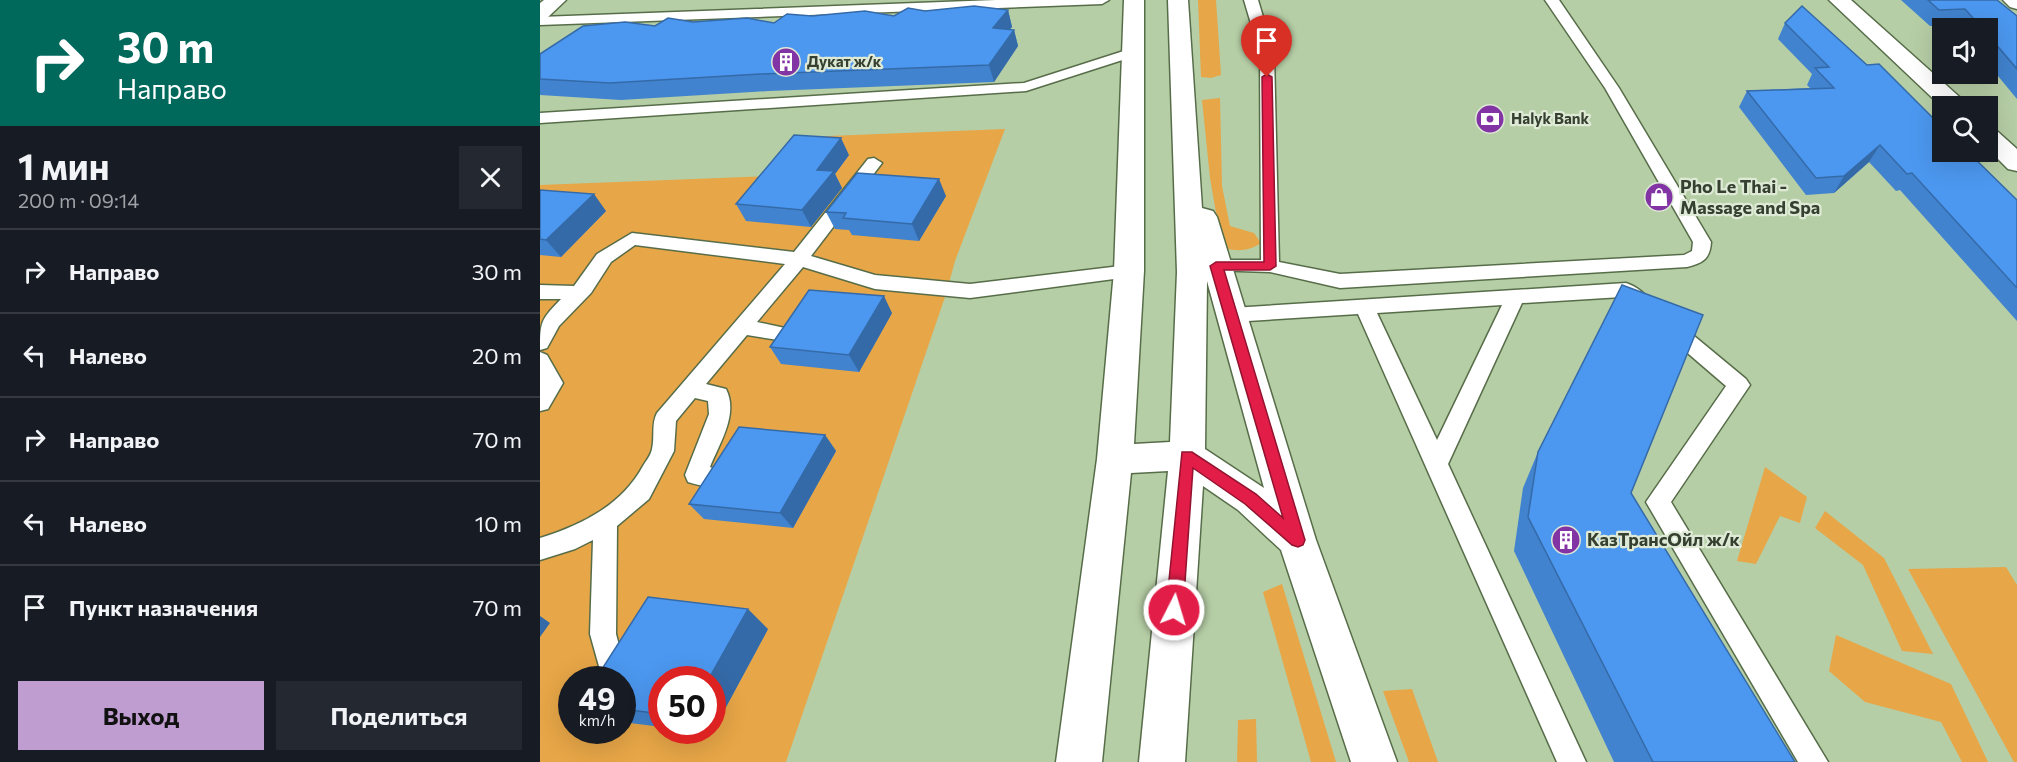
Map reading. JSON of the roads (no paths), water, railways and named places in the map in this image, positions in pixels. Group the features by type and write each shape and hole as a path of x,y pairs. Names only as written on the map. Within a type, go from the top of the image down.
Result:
{"main road":[{"path":"540,14 556,0"},
{"path":"1079,762 1114,459 1122,342 1130,271 1134,0"},
{"path":"1162,762 1187,456 1192,272 1178,0"},
{"path":"1839,0 1944,96"},
{"path":"2013,0 2017,3"},
{"path":"1998,145 2017,163"},
{"path":"1186,155 1216,266 1298,540 1374,762"},
{"path":"1114,459 1187,456 1251,499 1298,540"}],"lane":[{"path":"540,21 1102,0"},
{"path":"1251,0 1267,54 1270,266"},
{"path":"1216,266 1270,266 1340,281 1688,261 1701,254 1702,242 1630,119 1552,0"},
{"path":"540,118 1026,87 1133,52"},
{"path":"540,549 566,541 605,522 641,492 663,451 665,419 799,259 874,163"},
{"path":"540,343 552,321 578,293 604,258 632,238 799,259 875,282 970,291 1130,271"},
{"path":"1232,315 1626,290 1739,386 1658,502 1814,762"},
{"path":"540,292 578,293"},
{"path":"1436,466 1515,297"},
{"path":"1365,307 1572,762"},
{"path":"742,327 778,333"},
{"path":"540,360 552,383 540,403"},
{"path":"690,389 718,395 720,414 696,475 710,477"},
{"path":"605,522 603,633 611,666"}],"place":[{"name":"Дукат ж/к","path":"786,62"},
{"name":"Halyk Bank","path":"1490,119"},
{"name":"Pho Le Thai - Massage and Spa","path":"1659,197"},
{"name":"КазТрансОйл ж/к","path":"1566,540"}]}
